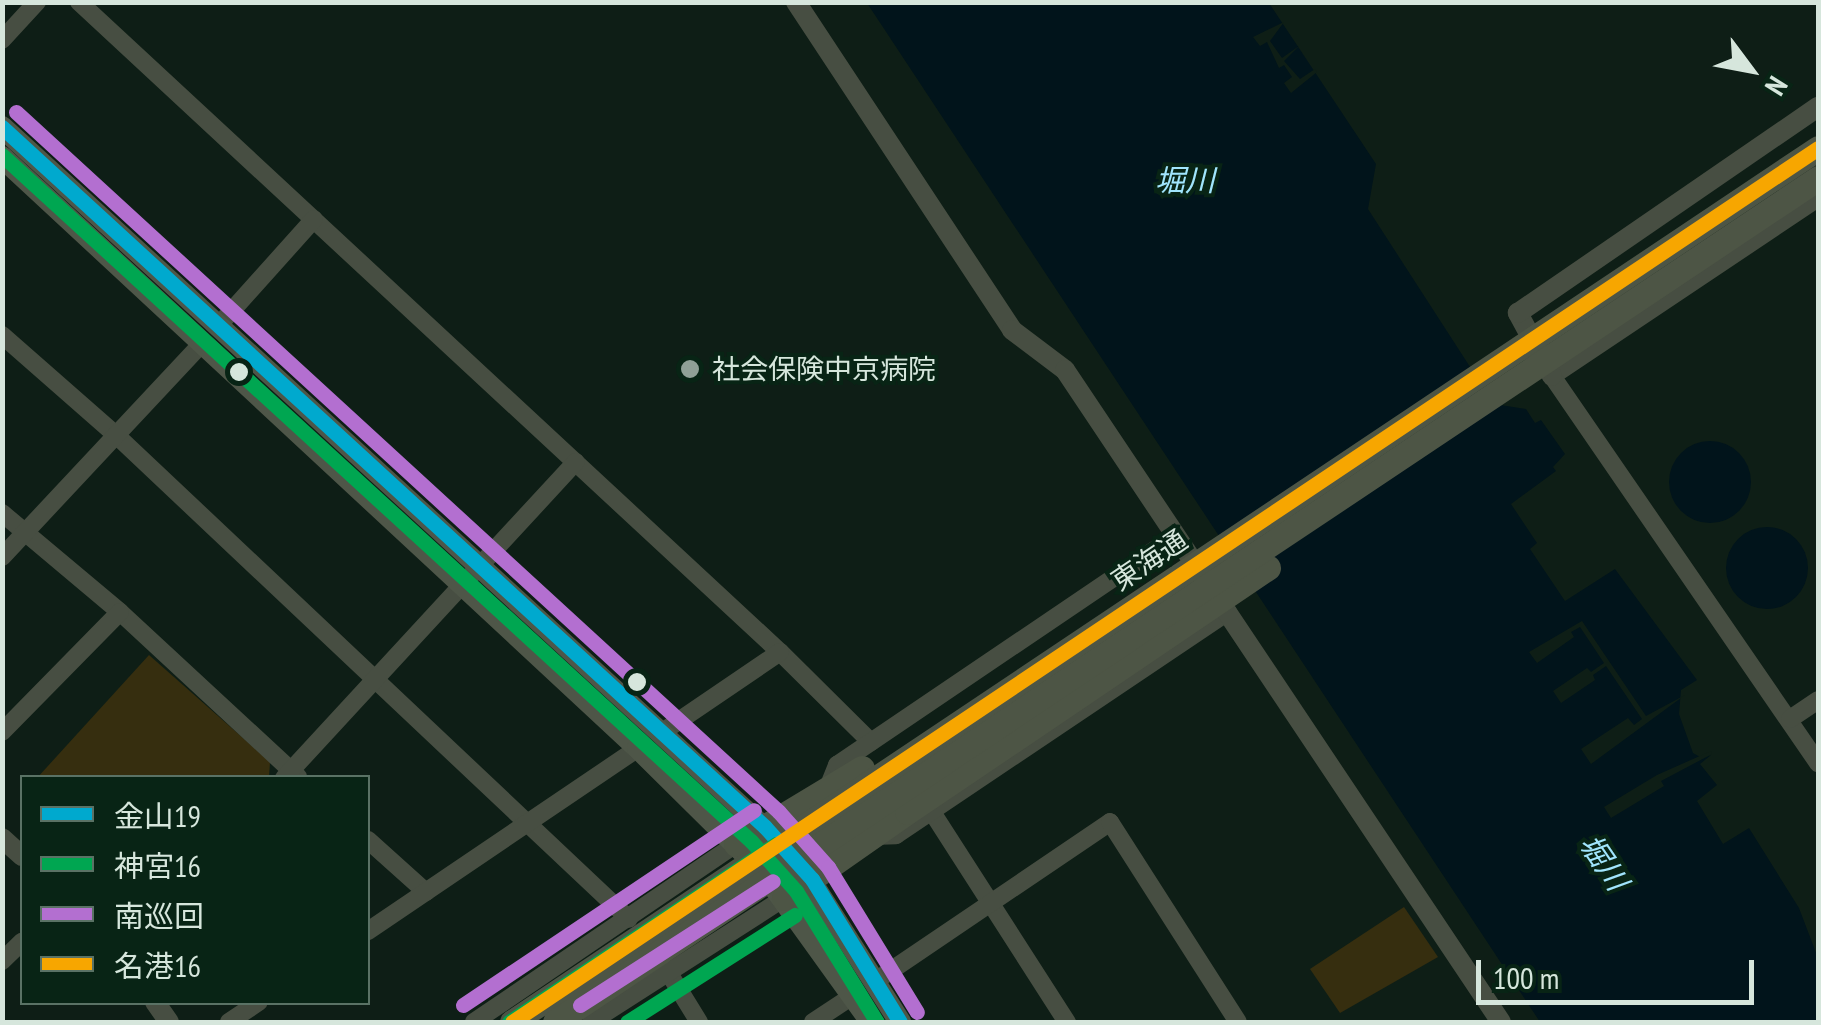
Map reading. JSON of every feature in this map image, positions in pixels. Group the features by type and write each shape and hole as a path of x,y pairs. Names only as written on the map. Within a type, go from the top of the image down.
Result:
{"main road":[{"path":"2,127 765,826 812,879 900,1022"},
{"name":"東海通","path":"555,1022 1483,388 1818,148"},
{"path":"2,157 638,748 736,844 784,898 871,1022"},
{"name":"東海通","path":"512,1022 1483,388 1818,178"},
{"path":"736,844 862,768 1311,467 1406,408 1483,388"},
{"path":"784,898 873,836 919,812 1470,431 1483,388"}],"street":[{"path":"2,40 36,2"},
{"path":"79,2 780,652 871,742"},
{"path":"796,2 1012,330 1065,370 1501,1022"},
{"path":"1818,107 1518,313 1552,376 1818,763"},
{"path":"1552,376 1818,198"},
{"path":"220,325 314,220"},
{"path":"2,335 116,435 629,919"},
{"path":"2,558 202,343"},
{"path":"2,513 120,612 291,775 576,462"},
{"path":"829,785 837,765 1176,536"},
{"path":"2,732 120,612"},
{"path":"1068,1022 990,903 919,812 1228,612"},
{"path":"661,733 780,652"},
{"path":"1790,719 1818,700"},
{"path":"370,930 638,748"},
{"path":"874,982 1110,822 1238,1022"},
{"path":"370,842 426,892"},
{"path":"474,1022 736,844"},
{"path":"590,1022 784,898"},
{"path":"668,970 699,1022"},
{"path":"813,1022 854,995"},
{"path":"229,1022 254,1005"}],"shaded area":[{"path":"149,655 270,762 269,775 40,775"},
{"path":"1404,907 1438,957 1340,1013 1310,969"}],"water":[{"name":"堀川","path":"867,3 1269,3 1376,164 1368,209 1494,404 1526,409 1535,423 1541,420 1565,454 1553,467 1556,471 1511,504 1537,543 1530,549 1565,601 1615,569 1697,680 1681,690 1679,714 1693,753 1702,758 1711,755 1700,764 1717,785 1697,801 1723,844 1749,828 1799,908 1818,958 1818,1022 1540,1022"},
{"path":"1702,441 1718,441 1744,459 1751,482 1748,498 1739,511 1718,523 1702,523 1676,505 1669,490 1669,474 1687,448"},
{"path":"1759,527 1775,527 1801,545 1808,568 1805,584 1796,597 1775,609 1759,609 1733,591 1726,576 1726,560 1744,534"}],"pier":[{"path":"1284,22 1270,41 1282,58 1299,46 1284,61 1300,79 1315,69 1317,72 1291,93 1284,83 1292,77 1284,65 1279,68 1267,42 1260,46 1253,37"},
{"path":"1582,621 1646,716 1685,695 1591,764 1581,749 1628,718 1634,725 1642,719 1606,666 1593,675 1595,680 1561,703 1553,691 1587,668 1591,672 1604,663 1580,627 1571,632 1574,637 1537,663 1529,652"},
{"path":"1711,751 1712,754 1661,781 1664,786 1611,818 1604,807 1657,775"}],"transit line":[{"name":"南巡回","path":"16,112 779,812 828,867 917,1012"},
{"name":"金山19","path":"2,127 765,827 812,879 900,1022"},
{"name":"名港16","path":"512,1022 1818,148"},
{"name":"神宮16","path":"2,155 751,841 796,891 877,1022"},
{"name":"南巡回","path":"463,1005 754,810"},
{"name":"神宮16","path":"509,1022 776,844"},
{"name":"南巡回","path":"580,1005 773,881"},
{"name":"神宮16","path":"627,1022 795,915"}],"place":[{"name":"社会保険中京病院","path":"690,369"}]}
